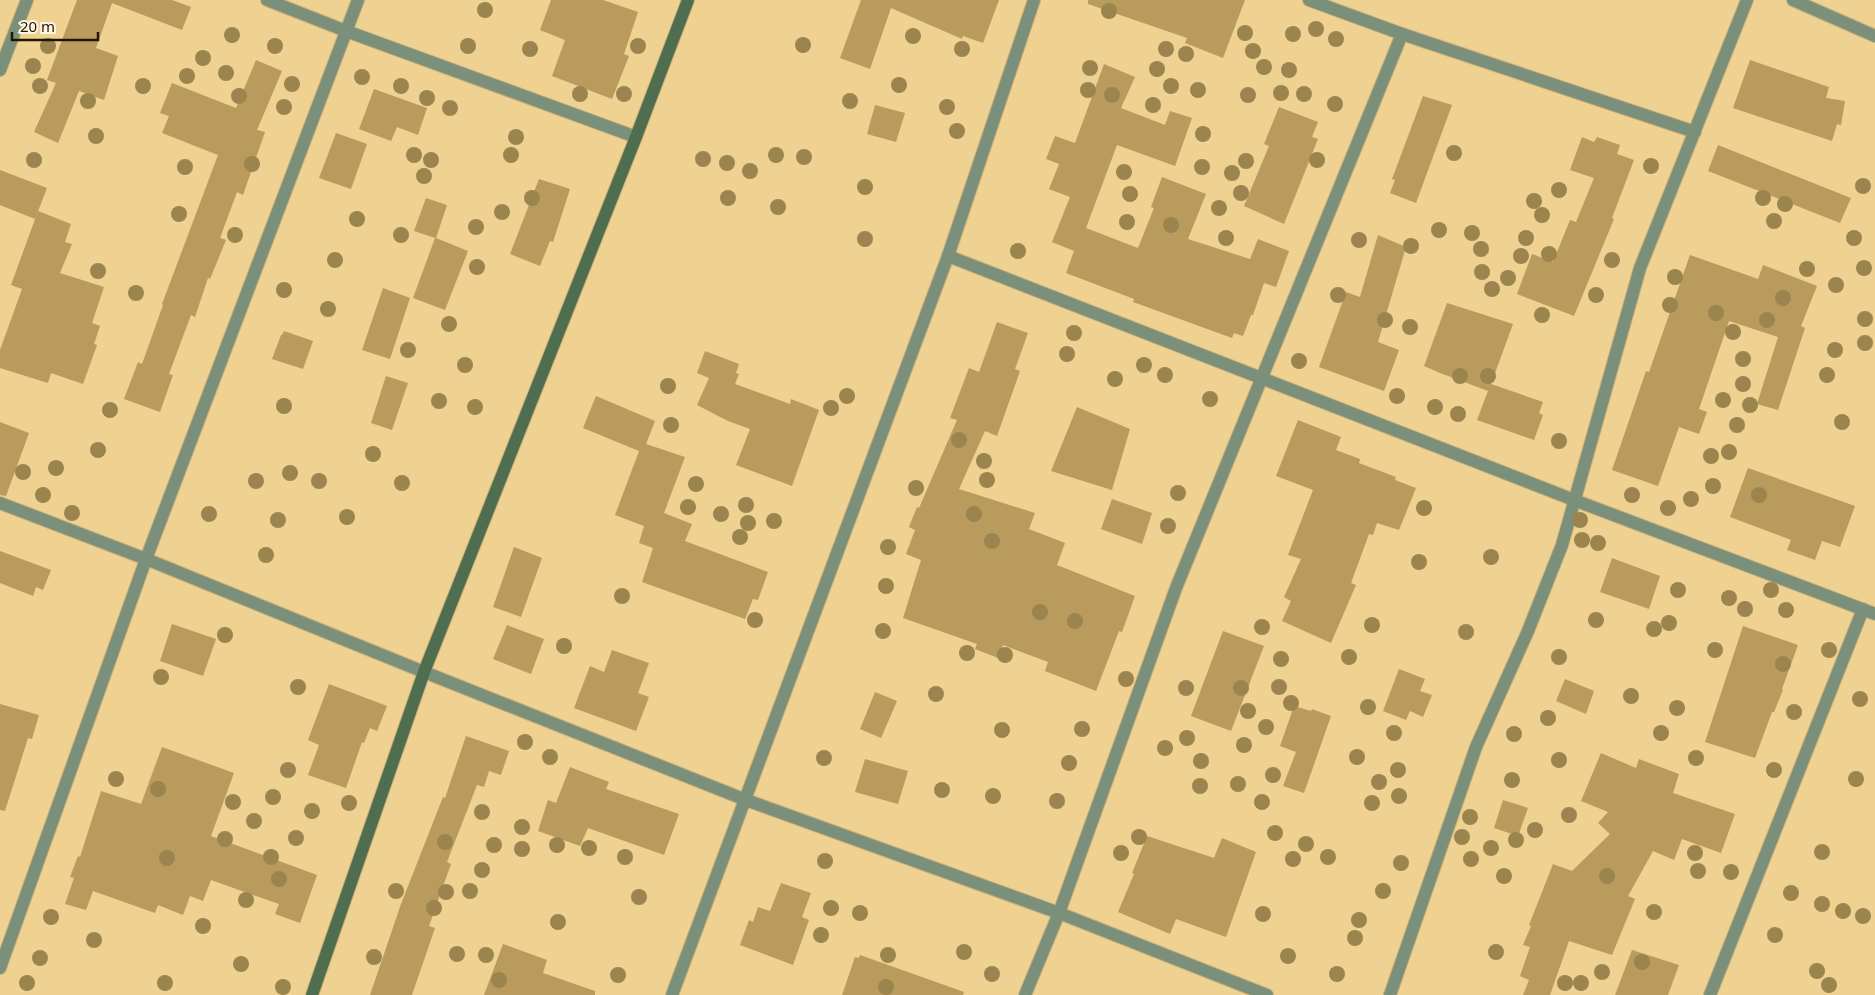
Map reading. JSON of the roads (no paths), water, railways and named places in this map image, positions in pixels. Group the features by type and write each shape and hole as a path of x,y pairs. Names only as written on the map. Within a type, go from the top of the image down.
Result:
{"street":[{"path":"0,70 28,0"},
{"path":"267,0 346,31 636,137"},
{"path":"0,968 146,559 358,0"},
{"path":"312,995 424,672 636,137 688,0"},
{"path":"672,995 948,256 1034,0"},
{"path":"1309,0 1402,34 1695,132"},
{"path":"1390,995 1476,746 1528,631 1562,545 1640,268 1747,0"},
{"path":"1793,0 1875,36"},
{"path":"1025,995 1059,913 1176,588 1402,34"},
{"path":"948,256 1574,500 1869,612 1710,995"},
{"path":"0,503 146,559 746,800 1059,913 1267,995"}]}
